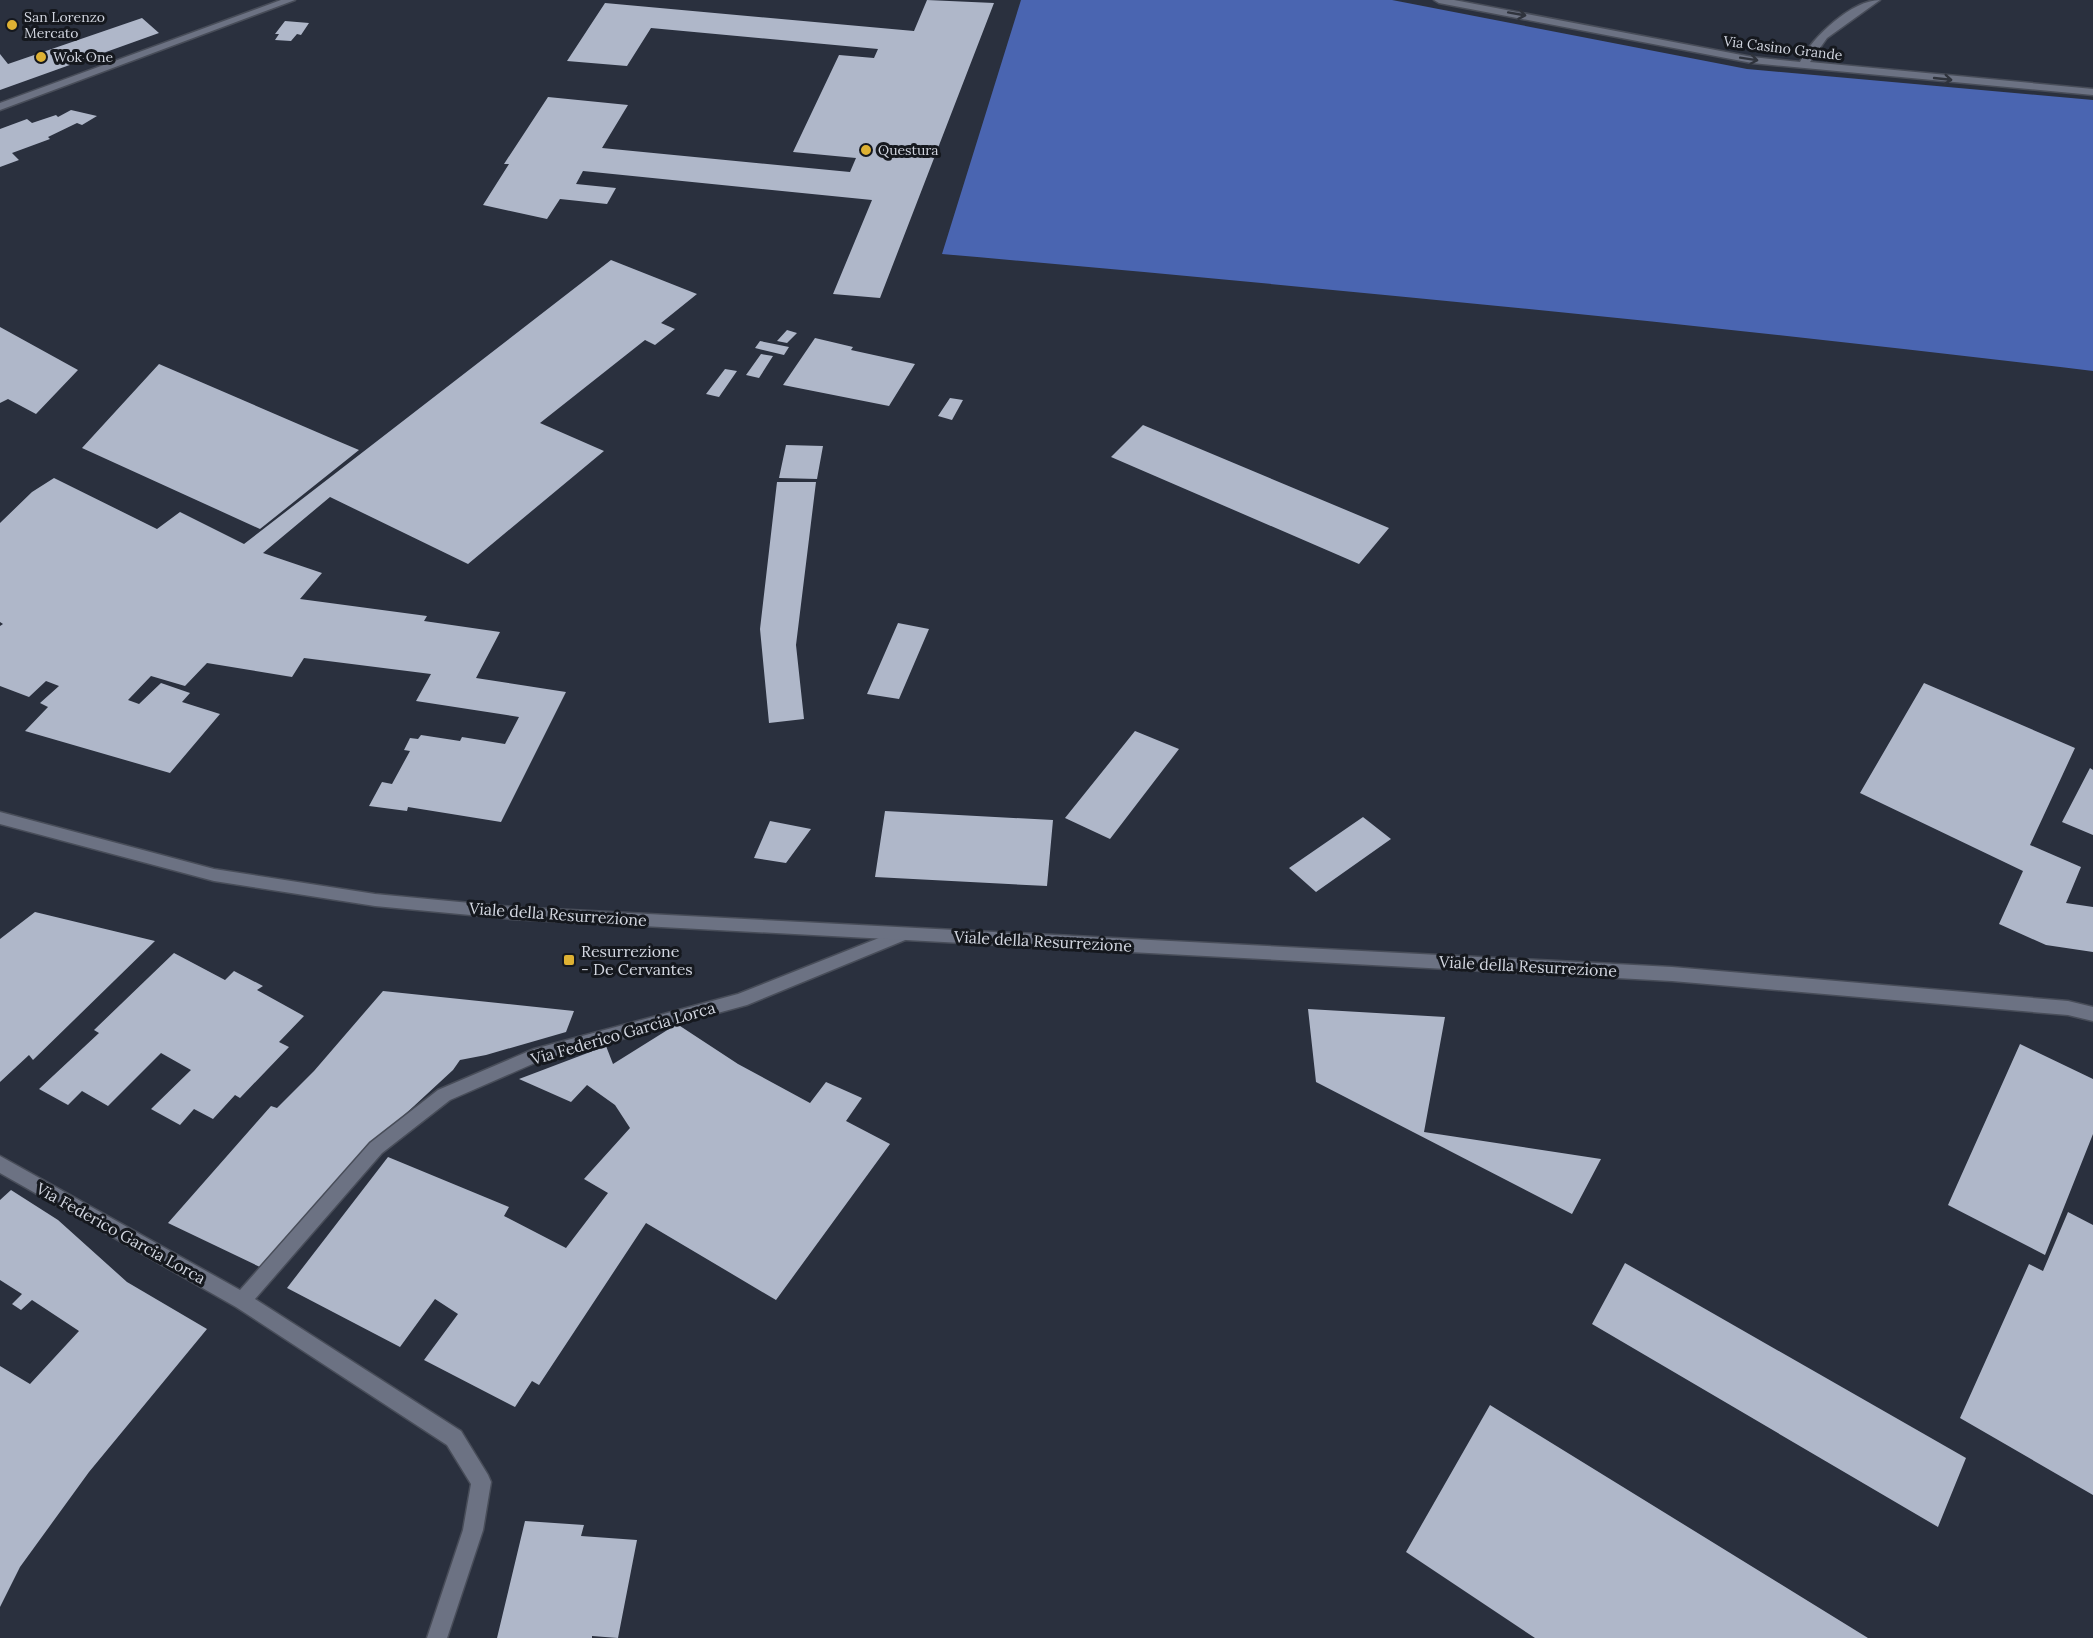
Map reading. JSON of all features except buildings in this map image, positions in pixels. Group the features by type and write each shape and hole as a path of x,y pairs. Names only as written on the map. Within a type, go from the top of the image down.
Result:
{"street":[{"path":"0,106 290,0"},
{"name":"Via Casino Grande","path":"1438,0 1752,60 2093,92"},
{"path":"1803,66 1808,53 1822,36 1875,0"},
{"name":"Viale della Resurrezione","path":"0,818 214,875 375,900 512,913 1672,974 2068,1008 2093,1014"},
{"name":"Via Federico Garcia Lorca","path":"242,1301 376,1148 444,1095 534,1056 741,1000 904,934"},
{"name":"Via Federico Garcia Lorca","path":"0,1164 242,1301 454,1438 482,1482 473,1530 437,1638"}],"shaded area":[{"path":"1021,0 1392,0 1747,69 2093,100 2093,371 1518,308 942,254"}],"place":[{"name":"San Lorenzo Mercato","path":"12,25"},
{"name":"Wok One","path":"41,57"},
{"name":"Questura","path":"866,150"},
{"name":"Resurrezione - De Cervantes","path":"569,960"}]}
